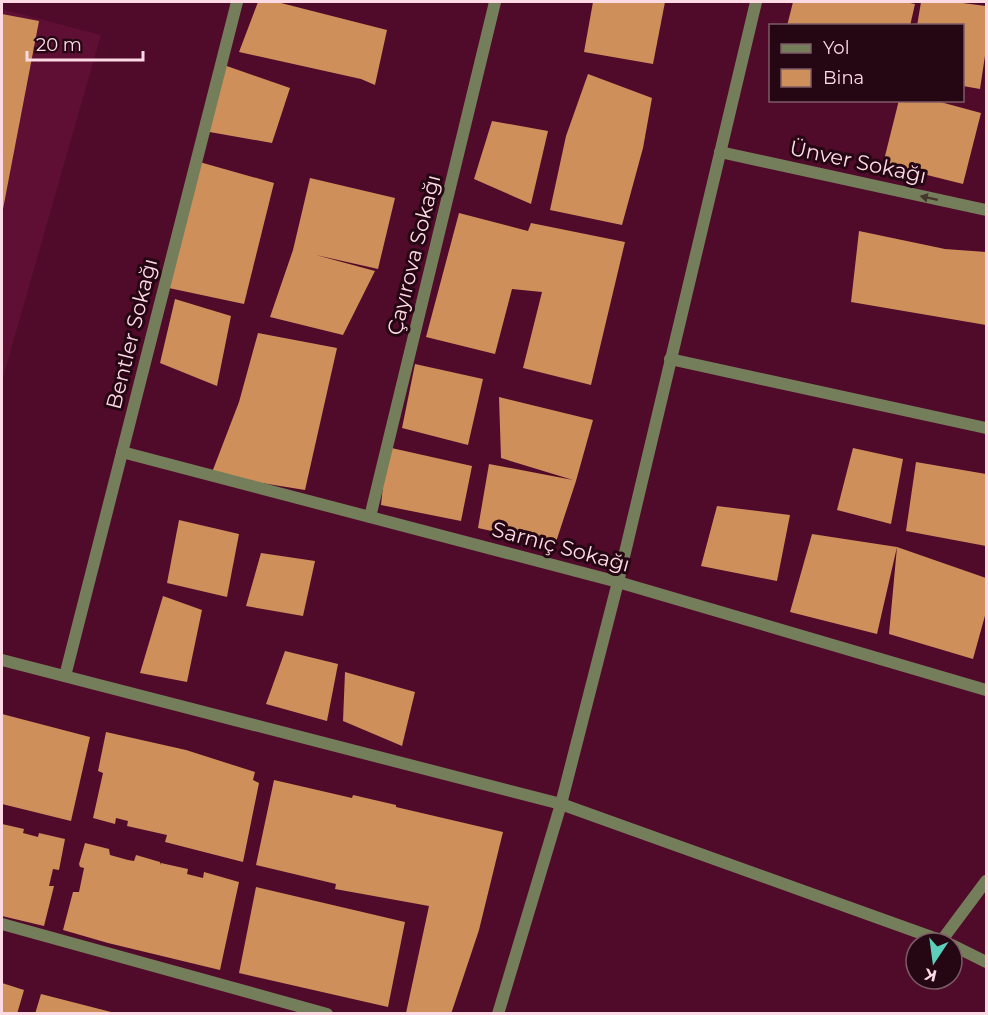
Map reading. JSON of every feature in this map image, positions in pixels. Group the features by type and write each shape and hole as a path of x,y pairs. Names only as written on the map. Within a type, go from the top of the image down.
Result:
{"street":[{"name":"Bentler Sokağı","path":"65,676 237,2"},
{"name":"Çayırova Sokağı","path":"370,517 495,2"},
{"path":"498,1014 561,804 618,582 756,2"},
{"name":"Ünver Sokağı","path":"720,152 987,210"},
{"path":"670,359 987,428"},
{"name":"Sarnıç Sokağı","path":"122,452 618,582 987,690"},
{"path":"2,660 561,804 914,931"},
{"path":"955,931 987,881"},
{"path":"2,924 327,1014"},
{"path":"964,951 987,962"}],"shaded area":[{"path":"2,9 101,35 2,381"}],"building":[{"path":"258,2 277,2 387,30 375,85 361,79 239,52"},
{"path":"593,2 665,2 653,64 584,52"},
{"path":"793,2 905,2 915,4 910,24 788,24"},
{"path":"921,2 955,2 986,6 986,49 980,89 964,86 964,24 917,24"},
{"path":"2,14 39,21 3,209 2,209"},
{"path":"221,64 290,88 272,143 204,131"},
{"path":"588,74 652,98 643,148 622,225 550,210 566,136"},
{"path":"898,102 940,102 981,113 963,184 883,164"},
{"path":"492,121 548,131 531,204 474,179"},
{"path":"196,161 274,183 244,304 164,287"},
{"path":"310,178 395,198 378,269 316,255 375,271 343,335 270,317 293,250"},
{"path":"459,213 528,231 531,223 625,242 591,385 523,368 542,292 512,289 495,354 426,337"},
{"path":"859,231 945,249 986,252 986,325 851,302"},
{"path":"175,299 231,316 217,386 160,363"},
{"path":"258,333 337,348 305,490 211,475 239,402"},
{"path":"415,364 483,379 468,445 402,428"},
{"path":"499,397 593,420 555,545 478,528 489,464 573,480 501,458"},
{"path":"387,447 472,466 461,521 381,505"},
{"path":"853,448 903,459 891,524 837,510"},
{"path":"916,462 986,474 986,546 906,531"},
{"path":"717,506 790,515 777,581 701,566"},
{"path":"179,520 239,534 227,597 167,583"},
{"path":"812,534 897,547 877,634 790,612"},
{"path":"897,547 986,578 986,612 973,659 889,634"},
{"path":"261,553 315,561 303,616 246,606"},
{"path":"163,596 202,610 187,682 140,673"},
{"path":"285,651 338,664 327,721 266,704"},
{"path":"345,672 415,692 402,746 343,721"},
{"path":"2,714 90,737 71,821 2,804"},
{"path":"106,732 186,750 255,772 253,780 259,783 243,862 165,842 167,835 127,826 128,821 116,818 115,824 93,818 103,773 98,771"},
{"path":"274,780 352,798 353,795 503,832 479,930 451,1014 406,1013 429,906 335,889 336,884 256,865"},
{"path":"2,824 24,829 23,833 38,837 39,833 65,839 59,870 53,869 49,886 54,886 44,926 2,916"},
{"path":"85,843 109,849 110,855 128,860 134,861 136,855 160,862 161,865 161,863 188,869 187,874 203,878 204,872 239,882 220,970 63,930 73,892 79,892 84,868 79,864"},
{"path":"256,887 405,922 388,1007 239,973"},
{"path":"2,983 24,990 17,1014 2,1014"},
{"path":"41,994 115,1013 115,1014 35,1014"}]}
